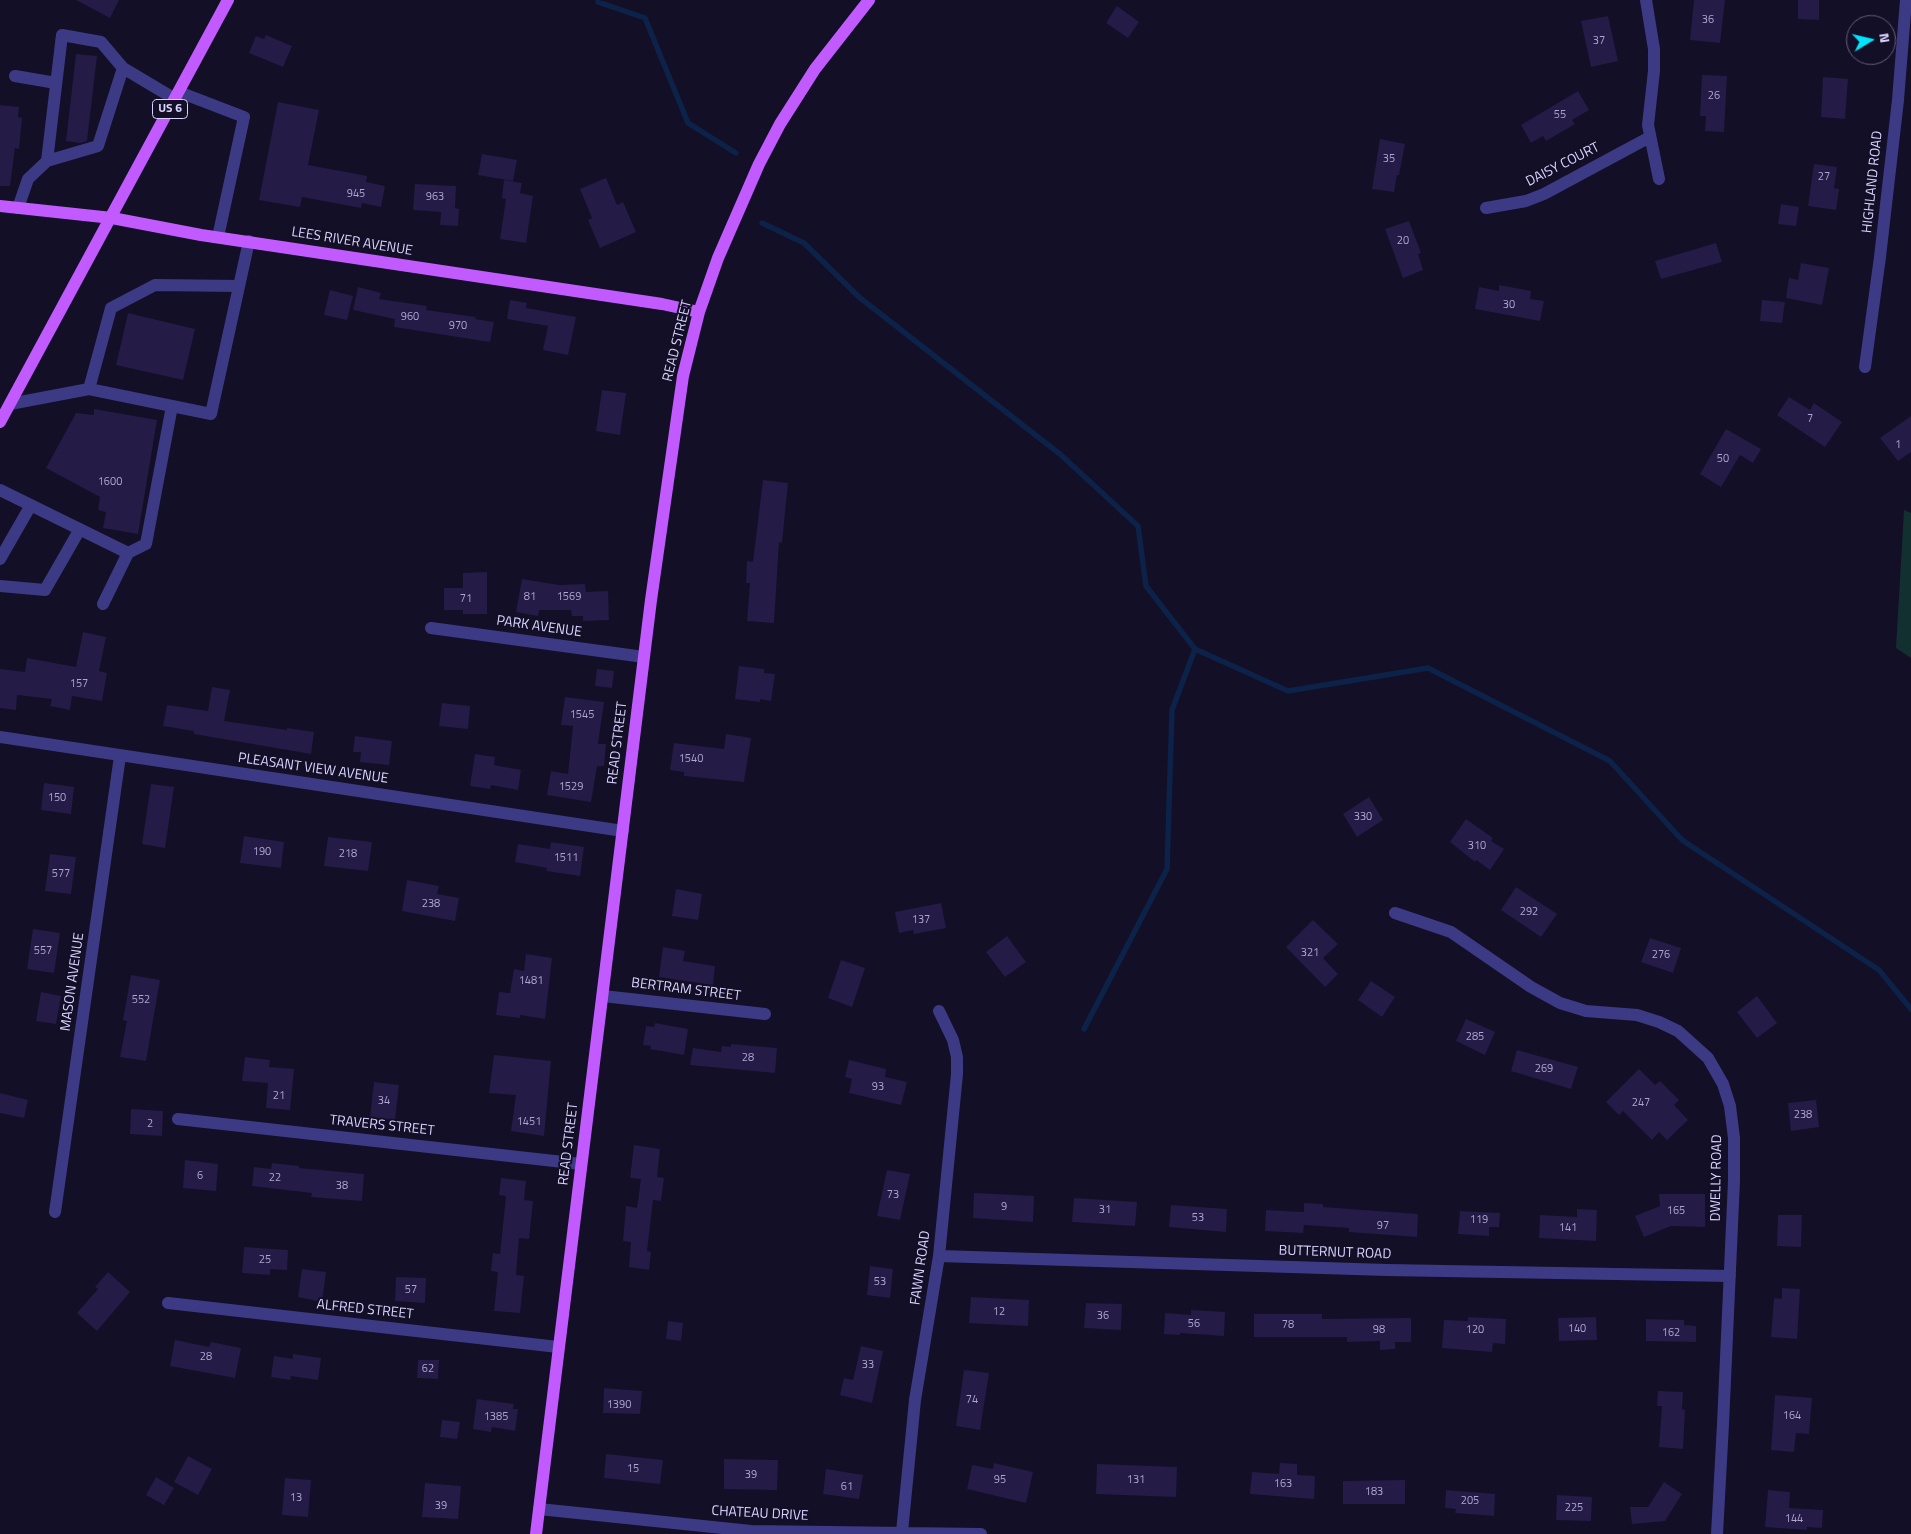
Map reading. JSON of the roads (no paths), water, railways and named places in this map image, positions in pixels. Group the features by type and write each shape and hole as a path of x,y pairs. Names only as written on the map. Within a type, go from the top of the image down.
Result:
{"main road":[{"name":"US 6","path":"0,422 112,218 228,0"},
{"name":"READ STREET","path":"536,1534 644,657 683,376 699,312 718,258 759,164 780,124 815,69 869,0"},
{"name":"LEES RIVER AVENUE","path":"0,206 112,218 218,237 653,303 699,312"}],"street":[{"path":"1646,0 1654,49 1654,71 1648,125 1659,178"},
{"name":"HIGHLAND ROAD","path":"1865,367 1898,100 1906,0"},
{"path":"47,160 62,35 101,42 123,68 177,95 244,117 218,237"},
{"path":"18,208 28,179 47,160 98,146 123,68"},
{"path":"15,76 56,83"},
{"name":"DAISY COURT","path":"1486,208 1526,200 1544,194 1650,137"},
{"path":"10,404 90,389 211,414 249,241"},
{"path":"90,389 111,308 155,285 239,286"},
{"path":"103,604 128,552 146,544 172,406"},
{"path":"0,490 128,552"},
{"path":"0,559 31,505"},
{"path":"0,586 45,590 80,529"},
{"name":"PARK AVENUE","path":"431,628 644,657"},
{"name":"PLEASANT VIEW AVENUE","path":"0,737 623,832"},
{"name":"MASON AVENUE","path":"55,1212 120,756"},
{"name":"DWELLY ROAD","path":"1396,913 1450,932 1531,987 1560,1003 1586,1011 1637,1015 1678,1031 1708,1058 1723,1084 1730,1106 1734,1138 1730,1276 1717,1534"},
{"name":"BERTRAM STREET","path":"603,996 765,1014"},
{"name":"FAWN ROAD","path":"902,1532 915,1400 939,1256 957,1066 953,1040 938,1011"},
{"name":"TRAVERS STREET","path":"178,1118 581,1164"},
{"name":"BUTTERNUT ROAD","path":"939,1256 1387,1270 1730,1276"},
{"name":"ALFRED STREET","path":"168,1303 558,1347"},
{"name":"CHATEAU DRIVE","path":"539,1509 751,1531 981,1534"}],"waterway":[{"path":"598,0 598,2 645,18 688,123 736,153"},
{"path":"762,223 804,243 859,297 1061,455 1138,526 1146,586 1195,649 1288,691 1428,668 1610,761 1682,840 1879,970 1911,1009"},
{"path":"1084,1029 1167,869 1172,710 1195,649"}]}
